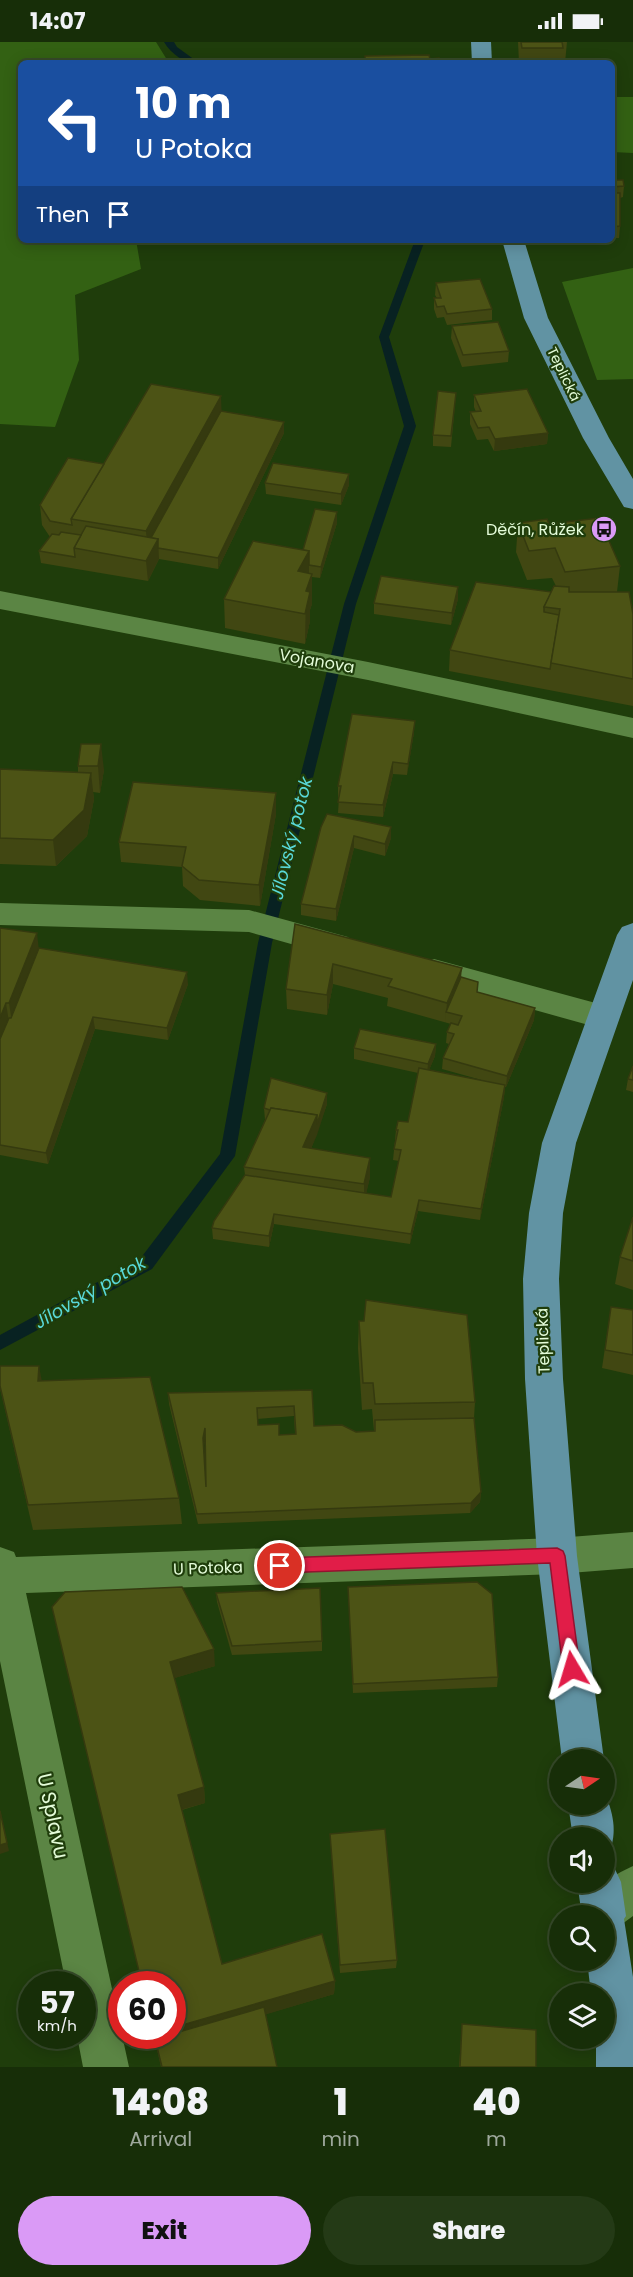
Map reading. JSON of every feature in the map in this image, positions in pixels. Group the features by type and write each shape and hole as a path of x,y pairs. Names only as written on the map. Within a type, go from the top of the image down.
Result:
{"main road":[{"path":"481,42 482,60"},
{"name":"Teplická","path":"514,243 536,318 596,438 633,501"},
{"name":"Teplická","path":"582,1749 557,1556 544,1379 541,1279 546,1213 559,1143 633,935"},
{"path":"609,1904 620,2067"}],"street":[{"name":"Vojanova","path":"0,600 368,671 633,728"},
{"path":"0,914 249,921 367,953"},
{"path":"412,965 603,1017"},
{"name":"U Potoka","path":"1,1570 557,1556 633,1550"},
{"name":"U Splavu","path":"1,1570 106,2067"}],"green space":[{"path":"0,42 156,42 167,60 18,60 18,243 137,243 141,269 75,295 79,360 55,427 0,424"},
{"path":"615,97 633,97 633,153 615,152"},
{"path":"633,268 633,379 597,380 562,282"}],"building":[{"path":"521,42 562,42 563,48 522,48"},
{"path":"429,55 430,59 439,58 439,60 365,60 365,56"},
{"path":"615,180 623,180 624,186 615,187"},
{"path":"615,193 620,193 620,226 615,227"},
{"path":"480,279 492,309 447,314 444,306 437,307 434,298 441,298 436,283"},
{"path":"498,322 509,351 463,355 452,326"},
{"path":"151,384 221,396 146,531 71,519"},
{"path":"527,389 548,433 495,439 489,427 478,428 470,412 481,411 474,395"},
{"path":"438,391 456,393 451,436 433,435"},
{"path":"221,411 284,422 218,558 158,548 158,539 151,538"},
{"path":"68,458 104,464 71,519 72,525 50,521 40,505"},
{"path":"273,463 349,474 341,494 265,483"},
{"path":"315,509 337,512 321,567 309,565 309,551 303,550"},
{"path":"599,518 620,566 565,572 555,548 529,551 518,523 547,519 549,524"},
{"path":"86,526 158,539 146,561 74,548"},
{"path":"61,532 81,535 74,548 75,557 39,551 52,534 59,535"},
{"path":"253,541 309,551 298,571 312,574 306,591 310,592 305,614 224,599"},
{"path":"381,576 458,587 452,613 374,603"},
{"path":"476,582 552,592 544,607 544,612 559,615 550,669 450,650"},
{"path":"554,586 569,587 569,592 629,592 633,614 633,679 551,663 560,609 544,607"},
{"path":"352,714 415,721 408,764 393,762 383,805 338,802 341,786 338,786"},
{"path":"81,744 101,744 98,766 78,766"},
{"path":"0,769 91,773 84,810 53,840 0,838"},
{"path":"133,782 276,793 259,885 199,880 182,866 186,847 119,842"},
{"path":"327,814 391,827 385,844 354,836 336,909 301,904 321,827"},
{"path":"295,924 462,968 447,1003 388,986 392,979 333,964 327,995 286,989"},
{"path":"0,928 37,933 9,1003 6,1003 0,1018"},
{"path":"39,948 187,972 167,1028 93,1017 46,1153 0,1145 0,1039 11,1018"},
{"path":"461,977 478,982 477,992 535,1008 507,1076 443,1058 454,1034 447,1032 451,1023 458,1025 462,1016 446,1012"},
{"path":"360,1029 436,1044 428,1064 354,1048"},
{"path":"633,1066 633,1080 628,1079"},
{"path":"419,1068 505,1085 481,1209 419,1200 411,1234 274,1214 269,1236 212,1228 214,1221 245,1175 391,1197 401,1150 394,1149 398,1130 396,1130 398,1121 408,1122"},
{"path":"271,1078 327,1093 317,1124 317,1115 264,1108"},
{"path":"271,1108 317,1115 303,1147 370,1158 364,1184 244,1167"},
{"path":"633,1217 633,1261 620,1257"},
{"path":"366,1300 467,1315 475,1402 375,1404 373,1383 363,1383 359,1321 364,1321"},
{"path":"611,1307 633,1310 633,1355 605,1350"},
{"path":"0,1366 39,1366 38,1381 150,1377 179,1498 28,1505 0,1386"},
{"path":"312,1390 314,1426 342,1425 356,1432 375,1431 375,1420 474,1418 481,1492 471,1503 197,1514 168,1393","holes":["294,1406 296,1434 279,1435 279,1424 258,1425 257,1408","205,1428 206,1487 203,1438"]},
{"path":"477,1582 492,1594 498,1677 353,1684 348,1587"},
{"path":"182,1587 214,1649 170,1662 204,1787 178,1795 222,1964 322,1934 335,1981 186,2024 186,1971 139,1971 52,1607 65,1592"},
{"path":"320,1588 322,1641 232,1646 216,1593"},
{"path":"0,1811 7,1843 0,1845"},
{"path":"385,1829 397,1960 340,1965 330,1834"},
{"path":"264,2007 277,2067 162,2067 158,2049 186,2049 186,2030"},
{"path":"462,2024 536,2030 536,2067 460,2067"}],"waterway":[{"name":"Jílovský potok","path":"169,42 173,49 190,60"},
{"name":"Jílovský potok","path":"0,1343 146,1264 227,1156 265,943 350,604 410,426 384,337 419,243"}],"place":[{"name":"Děčín, Růžek","path":"604,529"}],"route":[{"path":"280,1566 557,1556 572,1669"}]}
